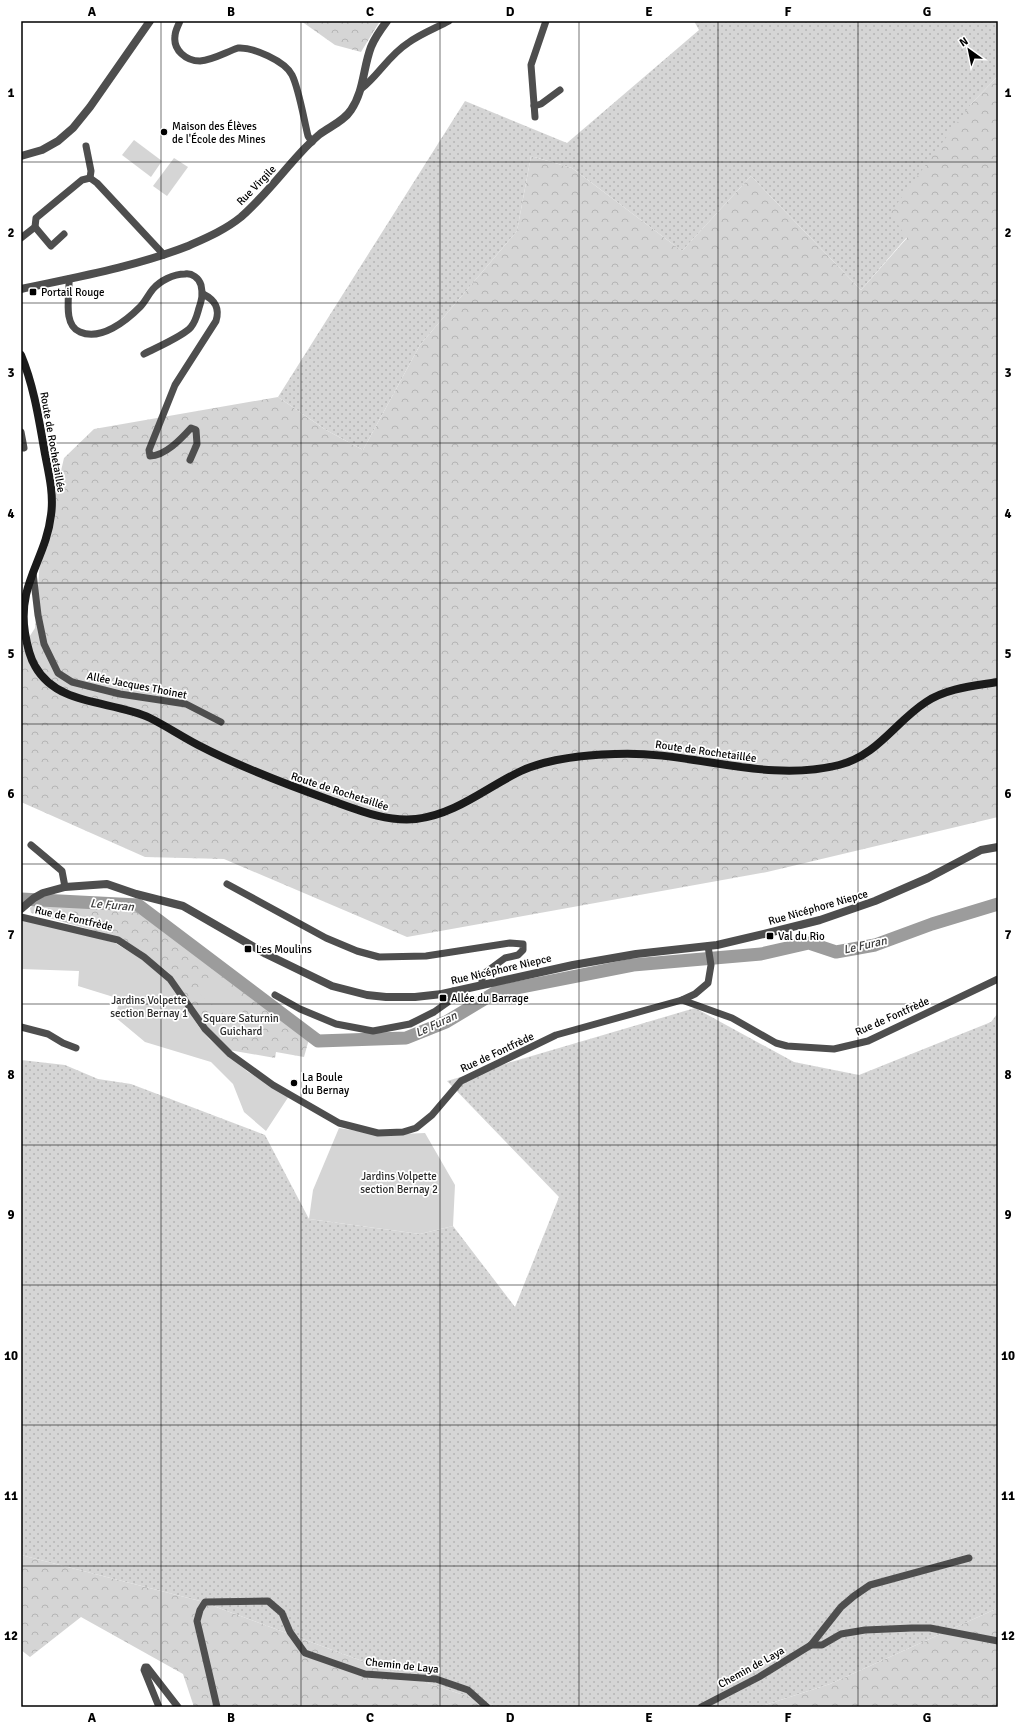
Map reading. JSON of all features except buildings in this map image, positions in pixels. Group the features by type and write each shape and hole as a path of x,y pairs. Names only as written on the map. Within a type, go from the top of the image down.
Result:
{"main road":[{"name":"Route de Rochetaillée","path":"21,355 28,372 35,398 52,491 52,515 45,541 32,572 23,603 26,636 33,664 42,676 54,688 69,695 148,716 198,745 275,781 365,813 390,819 417,819 441,813 522,770 542,764 584,756 652,753 693,758 749,769 789,771 837,765 860,757 882,742 904,719 937,695 951,690 998,682"}],"street":[{"path":"21,156 42,150 58,141 73,128 90,107 150,21"},
{"path":"180,21 175,35 175,43 178,51 186,57 200,61 238,48 245,48 264,54 286,68 292,75 308,136 312,142"},
{"name":"Rue Virgile","path":"21,289 119,268 164,255 205,238 240,217 263,196 312,142 350,112 361,89 371,47 387,21"},
{"path":"361,89 372,80 407,43 449,21"},
{"path":"535,117 531,64 546,21"},
{"path":"534,106 541,104 560,90"},
{"path":"86,146 91,171 90,178"},
{"path":"21,238 35,227 36,218 82,180 90,178 97,183 164,255"},
{"path":"35,227 51,246 64,234"},
{"path":"69,279 70,290 67,312 74,330 81,333 101,333 118,325 141,306 161,282 174,276 186,273 194,276 200,281 203,294 196,319 190,329 144,354"},
{"path":"190,460 197,444 196,430 191,428 181,439 157,456 150,456 149,450 176,385 216,321 218,314 217,305 210,297 203,294"},
{"path":"21,432 24,448"},
{"name":"Allée Jacques Thoinet","path":"32,572 44,644 58,672 72,682 120,694 186,704 221,722"},
{"path":"31,845 62,871 65,887"},
{"name":"Rue Nicéphore Niepce","path":"22,908 43,893 65,887 107,884 136,894 183,906 266,954 332,986 352,992 386,997 415,997 453,991 587,962 636,954 708,948 856,908 894,894 981,850 998,847"},
{"path":"227,884 326,938 357,951 379,957 426,956 510,942 523,944 523,950 518,955 505,958 482,976 482,984"},
{"name":"Rue de Fontfrède","path":"21,917 118,940 144,957 170,979 204,1029 230,1054 273,1085 339,1123 378,1133 404,1132 416,1128 432,1115 461,1081 556,1035 682,1000 732,1018 776,1043 787,1046 834,1049 868,1041 998,979"},
{"path":"682,1000 695,994 708,983 711,965 708,948"},
{"path":"275,995 300,1009 336,1024 373,1030 410,1024 428,1015 451,1000 453,991"},
{"path":"21,1027 48,1034 63,1043 76,1048"},
{"path":"811,1645 841,1607 870,1585 969,1558"},
{"name":"Chemin de Laya","path":"217,1707 197,1621 200,1610 205,1602 238,1601 268,1601 282,1613 290,1632 305,1652 365,1674 436,1679 468,1690 487,1707"},
{"path":"811,1645 822,1645 842,1634 876,1629 912,1628 930,1628 998,1641"},
{"name":"Chemin de Laya","path":"701,1707 759,1677 811,1645"},
{"path":"159,1707 144,1670 145,1667 147,1667 178,1707"}],"green space":[{"path":"301,21 380,21 361,52 335,45"},
{"path":"694,21 998,21 998,76 971,104 907,237 861,290 751,176 682,251 572,168 531,156 517,231 420,345 363,450 326,430 278,397 465,101 567,143 699,30"},
{"path":"998,76 998,817 767,872 407,937 224,859 145,857 21,802 21,650 35,628 40,560 64,458 94,429 278,397 326,430 363,450 420,345 517,231 531,156 572,168 682,251 751,176 861,290 907,238 890,213 971,104"},
{"path":"134,140 162,161 151,177 122,155"},
{"path":"174,158 188,167 167,196 153,186"},
{"name":"Square Saturnin Guichard","path":"33,905 113,906 118,908 140,909 257,1003 283,1018 309,1039 304,1057 276,1052 275,1058 229,1050 210,1033 169,973 140,950 117,937 31,913 30,908"},
{"name":"Jardins Volpette section Bernay 1","path":"21,920 57,927 115,943 140,958 170,982 199,1027 209,1039 248,1072 289,1096 266,1131 244,1112 233,1084 211,1062 145,1042 115,1017 120,999 78,986 79,971 21,969"},
{"path":"213,978 246,1004 233,1021 200,995"},
{"path":"695,1008 794,1062 859,1075 991,1022 998,1013 998,1608 830,1684 759,1707 500,1707 373,1665 200,1601 21,1555 21,1060 65,1065 98,1079 131,1084 265,1135 309,1219 420,1234 453,1226 515,1307 559,1197 447,1081"},
{"name":"Jardins Volpette section Bernay 2","path":"339,1128 382,1135 425,1133 455,1185 453,1226 420,1234 309,1219 313,1190"},
{"path":"21,1555 200,1601 373,1665 500,1707 194,1707 183,1674 81,1617 30,1657 21,1650"},
{"path":"998,1608 998,1707 759,1707 830,1684"}],"waterway":[{"name":"Le Furan","path":"21,899 138,905 318,1041 406,1038 446,1022 496,992 633,965 761,954 809,943 836,952 875,945 932,924 998,904"}],"place":[{"name":"Maison des Élèves de l'École des Mines","path":"164,132"},
{"name":"Portail Rouge","path":"33,292"},
{"name":"Val du Rio","path":"770,936"},
{"name":"Les Moulins","path":"248,949"},
{"name":"Allée du Barrage","path":"443,998"},
{"name":"La Boule du Bernay","path":"294,1083"}]}
